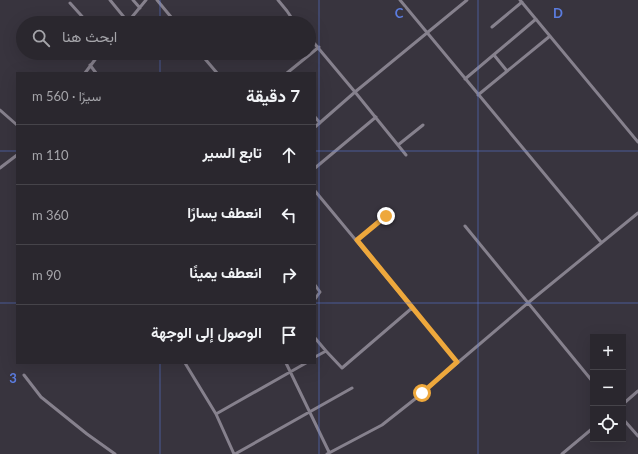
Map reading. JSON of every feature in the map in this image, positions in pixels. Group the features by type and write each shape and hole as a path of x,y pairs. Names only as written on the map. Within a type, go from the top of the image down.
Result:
{"street":[{"path":"110,0 122,16"},
{"path":"133,0 140,8"},
{"path":"133,16 146,0"},
{"path":"157,0 170,16"},
{"path":"278,0 290,16"},
{"path":"400,0 601,242"},
{"path":"316,126 426,32 468,0"},
{"path":"492,27 521,1 638,142"},
{"path":"70,3 82,16"},
{"path":"465,79 536,19"},
{"path":"478,95 550,36"},
{"path":"316,46 356,92 406,155"},
{"path":"494,55 507,71"},
{"path":"86,72 94,60"},
{"path":"206,60 216,72"},
{"path":"288,72 303,60"},
{"path":"90,65 95,72"},
{"path":"0,110 16,124"},
{"path":"316,167 376,117"},
{"path":"316,118 320,123"},
{"path":"398,145 423,125"},
{"path":"0,168 16,156"},
{"path":"316,192 457,362"},
{"path":"287,364 328,453 382,425 601,242 638,213"},
{"path":"357,240 386,216"},
{"path":"465,226 529,302 590,378"},
{"path":"316,286 320,292 316,298"},
{"path":"316,339 342,368 412,308"},
{"path":"316,356 326,351"},
{"path":"186,364 216,414 234,454 352,388"},
{"path":"216,414 304,364"},
{"path":"24,375 41,397 87,434 116,454"},
{"path":"626,401 638,391"},
{"path":"626,422 638,436"},
{"path":"562,454 590,431"}],"route":[{"path":"386,216 357,240 457,362 422,393"}]}
